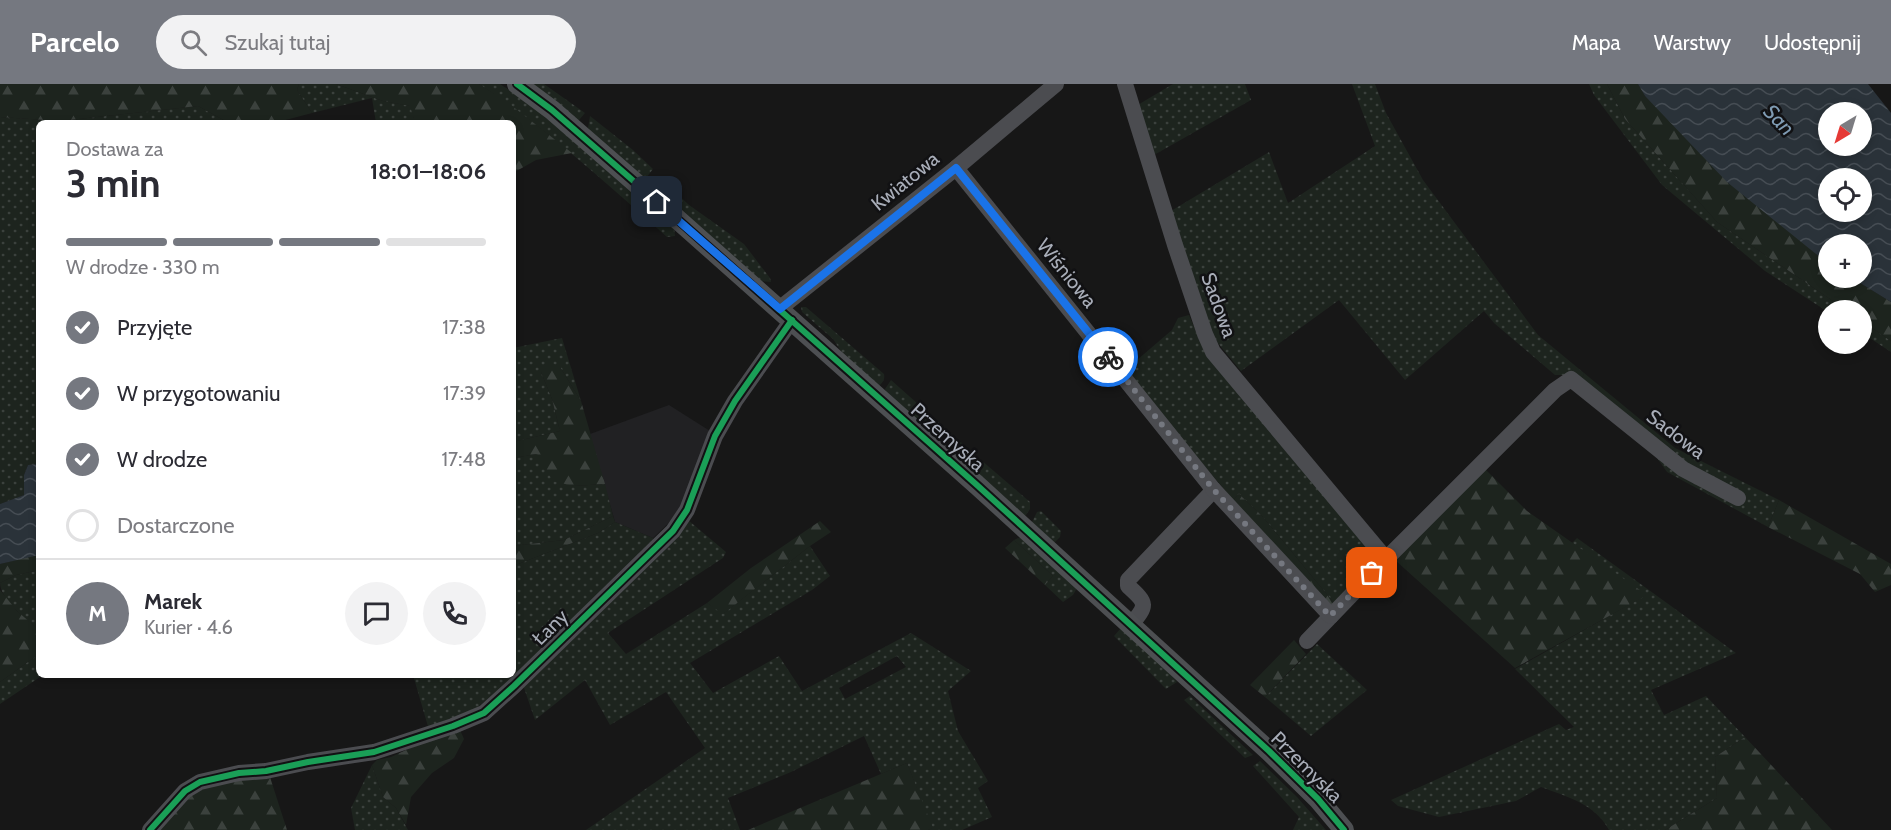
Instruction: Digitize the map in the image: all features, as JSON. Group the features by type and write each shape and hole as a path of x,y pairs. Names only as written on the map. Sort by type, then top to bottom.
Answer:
{"main road":[{"name":"Przemyska","path":"517,84 552,110 786,314 1131,625 1269,751 1318,799 1344,830"}],"street":[{"name":"Kwiatowa","path":"786,314 1056,84"},
{"name":"Sadowa","path":"1125,84 1175,245 1213,352 1386,559"},
{"name":"Wiśniowa","path":"956,168 1213,489 1330,616"},
{"name":"Łany","path":"150,830 185,791 200,783 239,774 374,752 453,726 484,713 673,531 687,510 715,436 786,314"},
{"name":"Sadowa","path":"1307,640 1555,390 1571,379 1683,469 1738,498"},
{"path":"1131,625 1143,610 1144,605 1142,599 1128,586 1128,580 1213,489"}],"shaded area":[{"path":"669,405 710,431 682,510 653,538 615,522 590,434"}],"green space":[{"path":"0,84 299,84 297,90 312,113 285,120 224,120 198,106 69,120 0,117"},
{"path":"299,84 336,84 383,101 411,106 414,120 376,120 372,98 312,113 297,90"},
{"path":"336,84 479,84 507,102 572,153 536,160 516,171 516,120 414,120 410,106 383,101"},
{"path":"479,84 500,84 541,112 674,227 675,236 667,237 553,138"},
{"path":"528,84 544,84 585,113 579,120 576,120"},
{"path":"1173,84 1245,84 1251,100 1154,155 1137,107"},
{"path":"1352,84 1375,84 1386,113 1423,180 1538,335 1584,373 1582,379 1572,375 1555,375 1494,323 1484,311 1405,380 1339,300 1241,371 1207,330 1171,211 1269,152 1288,203 1375,146"},
{"path":"1589,84 1607,84 1625,119 1717,222 1831,300 1818,300 1818,305 1765,271 1662,185 1594,95"},
{"path":"1607,84 1638,84 1645,96 1818,255 1818,288 1868,288 1891,302 1891,341 1872,328 1872,300 1831,300 1717,222 1625,119"},
{"path":"198,106 224,120 69,120"},
{"path":"590,116 653,169 646,178 594,135 588,128"},
{"path":"0,117 45,120 36,120 36,464 28,465 24,475 24,495 0,504"},
{"path":"671,188 689,205 744,244 771,282 759,281 669,202 668,193"},
{"path":"801,307 806,307 884,374 879,386 843,354 833,339 802,312"},
{"path":"1189,315 1203,348 1374,555 1376,563 1334,603 1263,517 1239,494 1233,500 1127,373 1130,366 1172,330 1178,318"},
{"path":"1872,328 1891,341 1891,352 1872,340"},
{"path":"562,338 581,401 560,367 541,372 552,399 560,431 516,441 516,347"},
{"path":"547,361 560,367 581,401 605,484 573,486 553,481 537,454 516,458 516,441 560,431 552,399 541,372"},
{"path":"1584,373 1675,448 1667,452 1582,379"},
{"path":"891,380 972,452 968,463 964,463 886,392 885,389"},
{"path":"1675,448 1779,500 1768,527 1667,472 1657,458"},
{"path":"537,454 573,486 605,484 613,516 564,540 516,546 516,458"},
{"path":"981,460 1030,502 1030,509 1026,515 1022,516 971,468 975,462"},
{"path":"1484,468 1527,511 1647,595 1515,668 1395,560"},
{"path":"1239,494 1263,517 1334,603 1329,609 1233,500"},
{"path":"1779,500 1891,564 1891,585 1875,592 1860,574 1768,527"},
{"path":"1041,511 1061,531 1060,537 1054,543 1031,524 1037,512"},
{"path":"613,516 615,522 598,533 516,565 516,546 564,540"},
{"path":"688,520 726,552 723,558 608,633 626,654 707,603 724,613 810,546 830,576 812,590 690,663 713,693 779,656 802,691 911,633 971,671 948,691 958,731 988,781 978,788 992,817 962,830 928,830 932,828 907,763 881,774 864,736 791,772 728,798 740,830 586,830 705,748 666,692 610,725 585,680 535,720 523,685","holes":["897,656 906,667 845,699 839,688"]},
{"path":"820,521 831,532 723,614 707,603 751,568"},
{"path":"615,522 653,538 653,543 535,660 516,676 516,565 598,533"},
{"path":"1021,537 1077,588 1073,595 1063,602 1045,585 1053,576 1014,540"},
{"path":"1577,538 1736,653 1651,690 1664,715 1706,696 1745,737 1715,757 1717,798 1665,830 1609,830 1596,814 1580,802 1541,787 1516,801 1439,817 1398,806 1391,800 1559,724 1566,730 1574,727 1515,669 1646,595 1572,543"},
{"path":"1014,540 1053,576 1045,585 1005,548"},
{"path":"36,555 36,571 16,575 0,583 0,564"},
{"path":"36,571 36,628 9,602 1,589 0,583 16,575"},
{"path":"0,590 17,611 36,627 36,656 0,682"},
{"path":"1121,628 1177,682 1166,689 1114,636"},
{"path":"1294,640 1306,654 1265,697 1250,685"},
{"path":"1317,644 1367,690 1311,736 1265,697"},
{"path":"36,656 36,678 39,678 0,704 0,682"},
{"path":"414,678 513,678 472,712 429,730"},
{"path":"1190,696 1253,755 1245,758 1184,700"},
{"path":"460,730 464,739 454,758 432,773 411,797 406,825 396,808 383,797 372,765 377,760 391,757 421,743"},
{"path":"1745,737 1832,830 1665,830 1717,798 1715,757"},
{"path":"1260,761 1297,797 1326,830 1293,830 1299,817 1253,766"},
{"path":"907,763 933,828 928,830 748,830"},
{"path":"372,765 383,797 396,808 408,830 355,830 351,808"},
{"path":"269,774 287,830 157,830 196,790"}],"water":[{"name":"San","path":"1638,84 1868,84 1891,113 1891,302 1868,288 1872,288 1872,234 1818,234 1818,255 1727,182 1645,96"},
{"path":"36,464 36,556 0,564 0,504 24,495 24,475 28,465"}],"cycle path":[{"path":"517,84 552,110 676,218 978,486 1269,751 1318,799 1344,830"},
{"path":"150,830 185,791 200,782 239,773 266,771 374,752 453,726 484,713 673,531 687,510 715,436 735,401 792,320"}],"way so far":[{"path":"1108,357 1213,489 1330,616 1372,573"}],"route":[{"path":"657,202 780,309 956,168 1108,357"}]}
